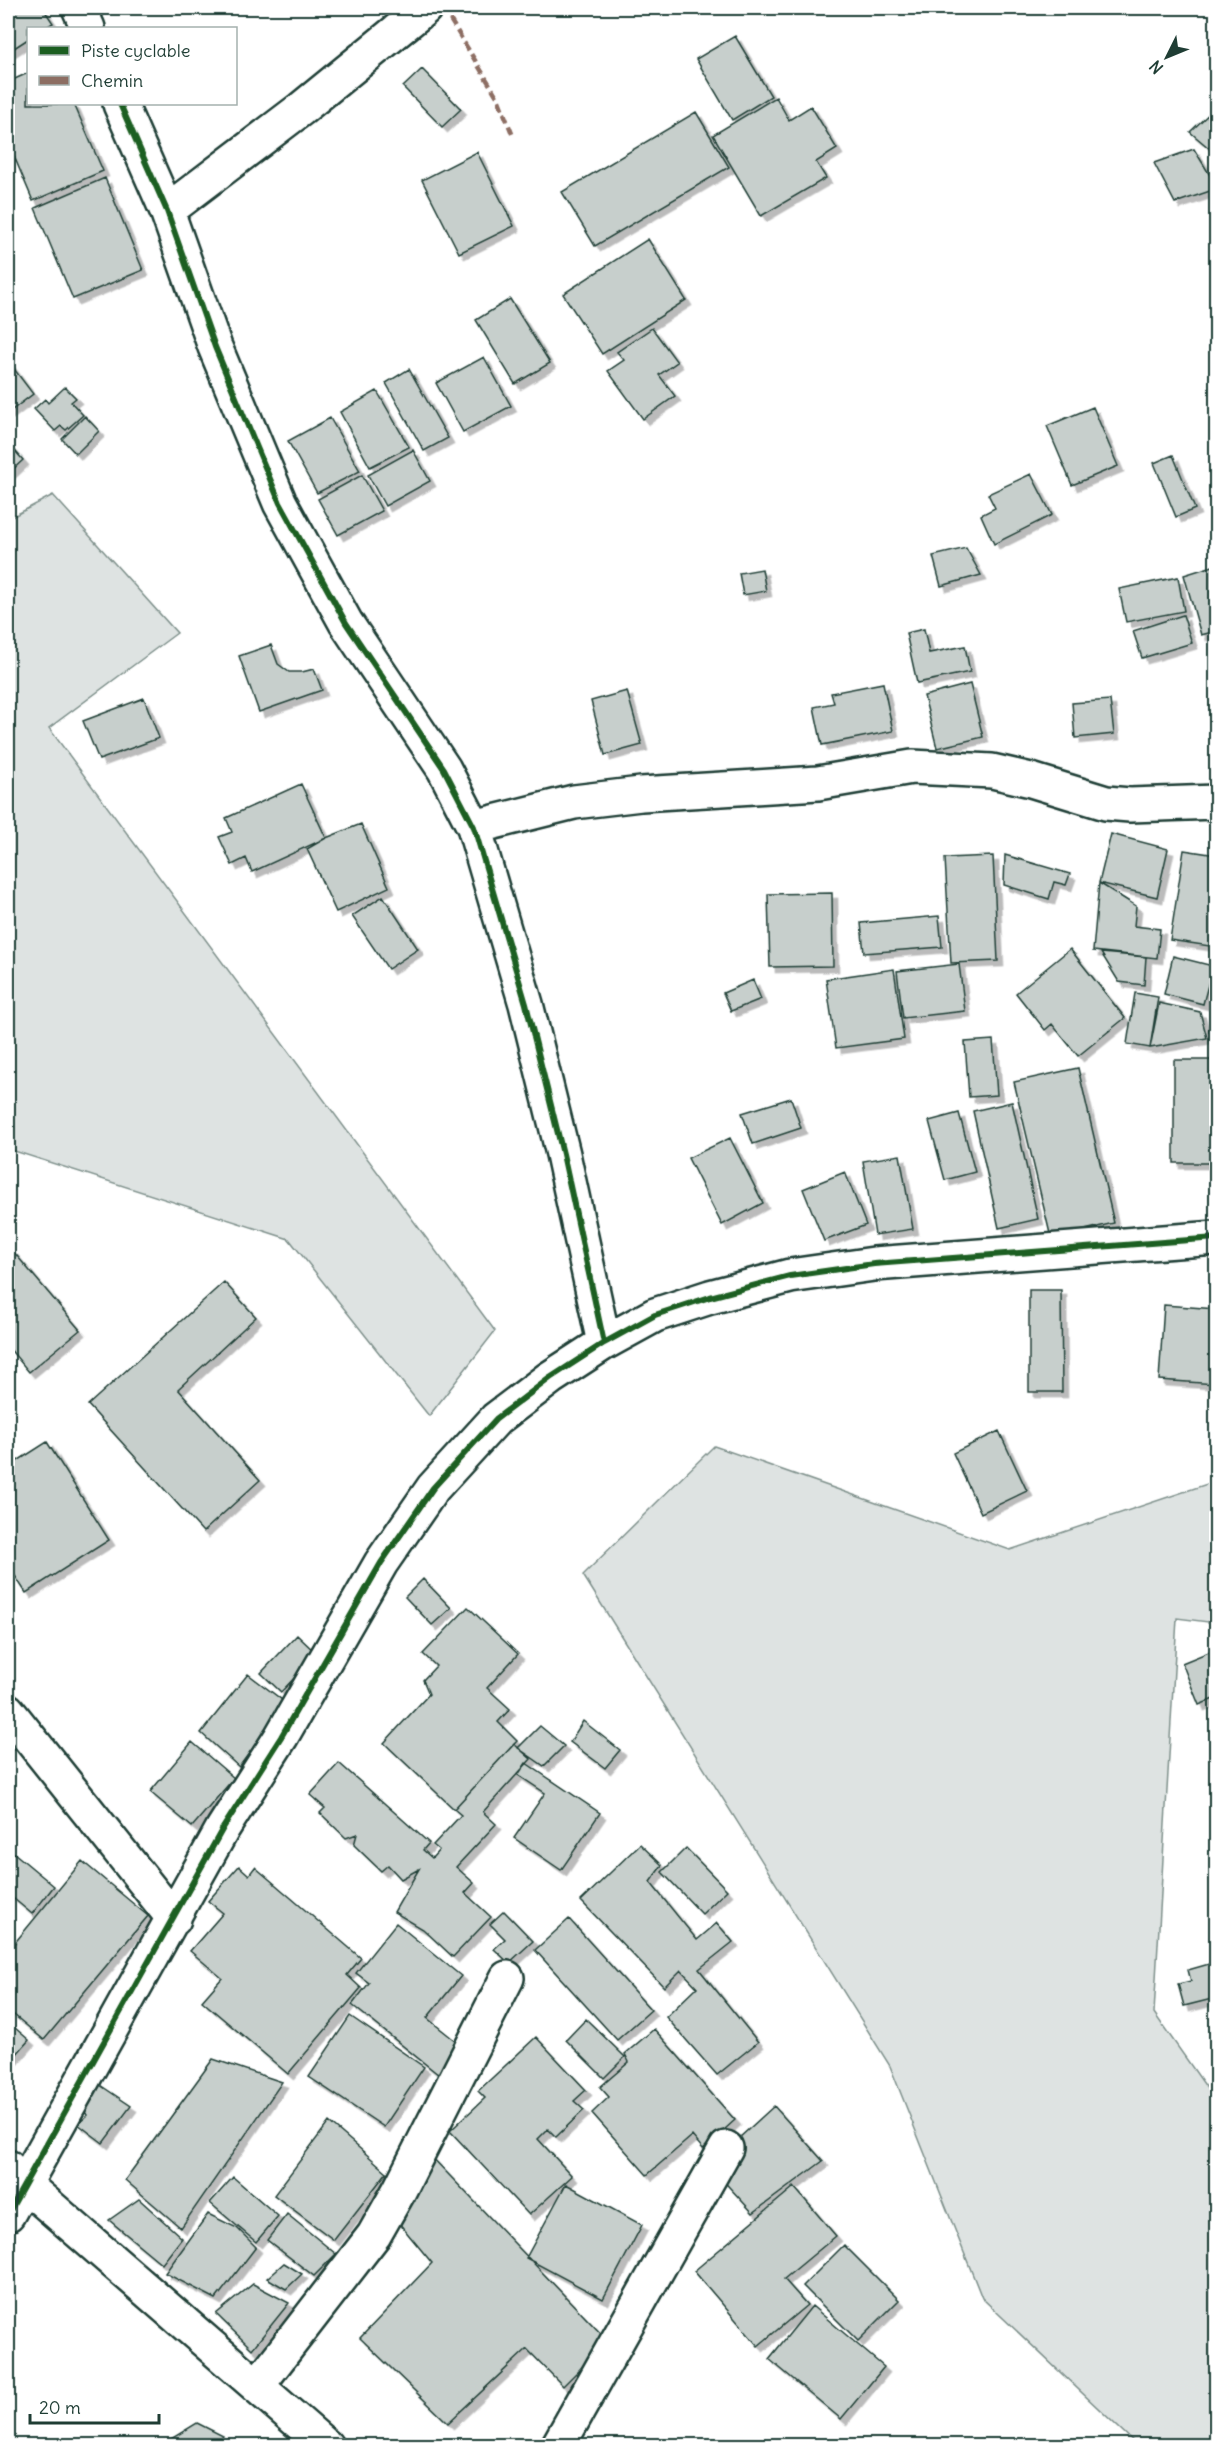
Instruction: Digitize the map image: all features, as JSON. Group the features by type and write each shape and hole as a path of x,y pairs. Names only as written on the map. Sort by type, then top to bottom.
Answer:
{"street":[{"path":"79,8 88,27"},
{"path":"167,211 301,109 425,8"},
{"path":"120,105 167,211 215,347 280,503 346,623 444,769 474,827 526,1004 604,1343"},
{"path":"474,827 574,802 641,794 818,783 912,767 992,771 1031,780 1106,803 1130,805 1216,802"},
{"path":"8,2214 16,2175 174,1919 223,1828 281,1737 381,1563 433,1488 496,1419 550,1378 604,1343 655,1316 710,1297 790,1276 874,1264 1216,1238"},
{"path":"8,1711 174,1919"},
{"path":"258,2386 374,2235 399,2191 507,1978"},
{"path":"558,2445 726,2148"},
{"path":"16,2175 326,2445"}],"shaded area":[{"path":"53,495 177,633 49,728 495,1331 429,1416 289,1239 8,1149 8,519"},
{"path":"714,1446 1010,1550 1216,1481 1216,1623 1177,1618 1154,2013 1216,2101 1216,2445 1137,2445 982,2298 890,2066 583,1575"}],"building":[{"path":"8,8 43,8 53,23 47,27 27,27 27,40 8,52"},
{"path":"735,36 771,96 732,120 696,59"},
{"path":"422,69 461,109 442,127 403,87"},
{"path":"27,73 27,105 74,105 103,171 33,201 8,142 8,82"},
{"path":"776,97 789,120 811,106 837,149 816,162 826,178 761,216 713,135"},
{"path":"1216,107 1216,154 1190,132"},
{"path":"696,112 729,167 595,246 562,192"},
{"path":"1194,149 1216,185 1216,189 1175,203 1154,163"},
{"path":"477,152 514,226 459,253 422,180"},
{"path":"105,178 143,270 73,299 35,208"},
{"path":"648,239 686,300 602,354 563,294"},
{"path":"510,299 550,363 515,384 476,320"},
{"path":"652,328 677,362 659,375 675,396 643,419 608,371 624,360 617,352"},
{"path":"484,357 511,406 463,432 436,383"},
{"path":"8,361 33,394 8,413"},
{"path":"409,369 448,438 424,451 386,383"},
{"path":"65,387 76,398 71,402 83,415 66,430 61,426 55,431 34,409 45,399 48,403"},
{"path":"377,391 409,447 370,467 340,412"},
{"path":"1093,407 1118,466 1072,485 1047,426"},
{"path":"85,416 99,431 76,454 62,439"},
{"path":"330,418 360,471 317,493 288,441"},
{"path":"8,443 23,460 8,474"},
{"path":"413,450 430,481 385,506 368,475"},
{"path":"1173,455 1195,509 1176,517 1154,463"},
{"path":"1031,474 1052,515 994,544 981,515 995,508 988,494"},
{"path":"362,475 382,511 338,535 318,499"},
{"path":"966,548 981,575 941,586 933,556"},
{"path":"1216,565 1216,631 1201,635 1184,575"},
{"path":"762,569 766,591 743,595 739,573"},
{"path":"1178,577 1184,611 1126,622 1119,589"},
{"path":"1183,615 1192,643 1142,658 1133,631"},
{"path":"924,629 929,653 965,646 970,672 917,683 906,633"},
{"path":"271,645 278,664 289,672 314,669 322,690 259,712 239,656"},
{"path":"883,683 893,731 822,745 814,707 834,703 831,693"},
{"path":"970,684 983,737 937,748 924,696"},
{"path":"627,691 642,745 605,755 591,701"},
{"path":"144,698 159,738 99,760 83,721"},
{"path":"1110,700 1114,734 1075,738 1072,703"},
{"path":"301,784 326,838 252,872 246,858 232,865 219,837 232,832 226,818"},
{"path":"361,824 389,887 336,912 307,849 326,838"},
{"path":"1111,834 1168,849 1157,897 1099,883"},
{"path":"1184,850 1216,855 1216,947 1170,940"},
{"path":"1005,855 1070,874 1066,885 1054,882 1049,899 1004,885"},
{"path":"993,856 998,961 951,963 945,858"},
{"path":"1099,883 1136,906 1134,926 1160,929 1157,958 1093,951"},
{"path":"832,893 833,966 770,967 768,894"},
{"path":"383,896 418,949 388,969 352,916"},
{"path":"939,916 942,947 864,953 861,923"},
{"path":"1070,949 1125,1018 1078,1056 1052,1024 1045,1030 1016,993"},
{"path":"1101,953 1146,957 1144,985 1119,982"},
{"path":"1173,956 1213,966 1203,1004 1164,994"},
{"path":"959,964 965,1011 903,1018 897,971"},
{"path":"894,969 904,1039 836,1048 826,979"},
{"path":"753,980 761,999 731,1011 723,993"},
{"path":"1212,992 1216,993 1216,1033 1209,1032"},
{"path":"1135,993 1158,997 1150,1048 1127,1044"},
{"path":"1159,1003 1200,1012 1207,1038 1150,1048"},
{"path":"993,1040 997,1095 969,1097 965,1042"},
{"path":"1174,1060 1216,1060 1216,1163 1174,1163"},
{"path":"1078,1068 1114,1223 1051,1238 1014,1082"},
{"path":"791,1098 801,1128 753,1144 742,1113"},
{"path":"1012,1102 1038,1219 999,1228 973,1111"},
{"path":"959,1113 975,1172 945,1180 929,1121"},
{"path":"730,1138 763,1203 722,1225 688,1158"},
{"path":"900,1155 913,1229 875,1235 863,1161"},
{"path":"845,1172 866,1225 824,1241 803,1189"},
{"path":"12,1250 80,1330 29,1372 8,1347 8,1254"},
{"path":"224,1282 256,1317 178,1389 260,1480 203,1532 88,1405"},
{"path":"1029,1290 1061,1290 1062,1392 1029,1392"},
{"path":"1164,1305 1216,1309 1216,1384 1159,1380"},
{"path":"999,1431 1027,1491 981,1513 953,1453"},
{"path":"47,1442 109,1540 26,1593 8,1565 8,1467"},
{"path":"423,1579 451,1608 432,1625 405,1597"},
{"path":"468,1607 518,1654 487,1688 510,1709 498,1722 517,1741 454,1809 384,1743 429,1694 423,1680 436,1666 423,1654"},
{"path":"297,1635 317,1654 281,1692 261,1673"},
{"path":"1216,1649 1216,1698 1199,1705 1182,1663"},
{"path":"248,1674 286,1703 239,1767 201,1733"},
{"path":"583,1721 620,1750 605,1768 570,1742"},
{"path":"540,1726 564,1746 544,1766 518,1748"},
{"path":"192,1742 234,1778 192,1827 150,1792"},
{"path":"514,1744 531,1759 483,1812 496,1824 456,1867 474,1883 465,1893 491,1917 453,1957 423,1929 394,1912 419,1869 401,1879 388,1865 381,1871 354,1845 357,1834 346,1838 320,1813 325,1808 310,1795 339,1763 429,1843 423,1850 432,1858 439,1850 433,1845 461,1815 454,1809"},
{"path":"526,1763 600,1813 561,1870 514,1838 545,1793 518,1775"},
{"path":"640,1844 662,1865 650,1882 697,1940 717,1923 733,1942 699,1969 758,2042 717,2075 666,2017 697,1987 681,1970 664,1987 581,1901"},
{"path":"8,1848 54,1886 32,1914 8,1894"},
{"path":"686,1848 727,1890 702,1914 662,1872"},
{"path":"82,1861 148,1916 44,2040 8,2010 8,1951"},
{"path":"239,1866 249,1875 255,1867 361,1958 347,1975 361,1988 288,2074 202,2001 222,1978 190,1951 223,1913 208,1901"},
{"path":"504,1911 533,1941 509,1963 494,1949 505,1939 490,1924"},
{"path":"569,1919 651,2010 617,2040 535,1950"},
{"path":"396,1923 461,1976 427,2018 462,2046 439,2075 352,2005 369,1983 356,1973"},
{"path":"1216,1962 1216,1998 1184,2006 1178,1984 1191,1981 1188,1970"},
{"path":"350,2016 424,2067 384,2127 309,2077"},
{"path":"586,2019 625,2057 604,2078 566,2040"},
{"path":"8,2022 29,2040 8,2064"},
{"path":"654,2029 735,2120 703,2149 692,2136 647,2175 592,2113 609,2097 600,2087 629,2062 625,2054"},
{"path":"536,2037 586,2090 574,2101 584,2110 556,2137 548,2129 538,2139 572,2176 529,2215 450,2131 485,2098 478,2091"},
{"path":"213,2059 282,2082 181,2228 125,2180"},
{"path":"94,2081 131,2106 103,2143 78,2124 88,2115 77,2106"},
{"path":"774,2106 823,2161 753,2213 717,2174 738,2139"},
{"path":"329,2122 387,2172 334,2240 274,2195"},
{"path":"427,2152 608,2341 563,2386 527,2349 448,2423 360,2338 432,2263 384,2205"},
{"path":"233,2177 278,2216 256,2242 210,2203"},
{"path":"566,2184 642,2225 603,2299 526,2258"},
{"path":"794,2187 836,2236 784,2279 807,2305 758,2346 694,2271"},
{"path":"139,2199 182,2238 162,2264 109,2220"},
{"path":"208,2214 237,2228 256,2247 216,2299 165,2273"},
{"path":"287,2214 336,2254 314,2276 267,2240"},
{"path":"844,2245 899,2300 858,2341 803,2286"},
{"path":"284,2263 302,2274 286,2289 267,2278"},
{"path":"253,2284 289,2303 252,2349 216,2314"},
{"path":"812,2306 884,2367 841,2419 769,2359"},
{"path":"197,2423 223,2436 216,2446 161,2445"}],"marked path":[{"path":"443,8 498,98 513,136"}],"cycle path":[{"path":"120,105 167,211 215,347 280,503 346,623 444,769 474,827 526,1004 563,1154 604,1343"},
{"path":"8,2214 223,1828 281,1737 381,1563 433,1488 496,1419 550,1378 604,1343 655,1315 710,1297 790,1276 874,1264 1216,1238"}]}
